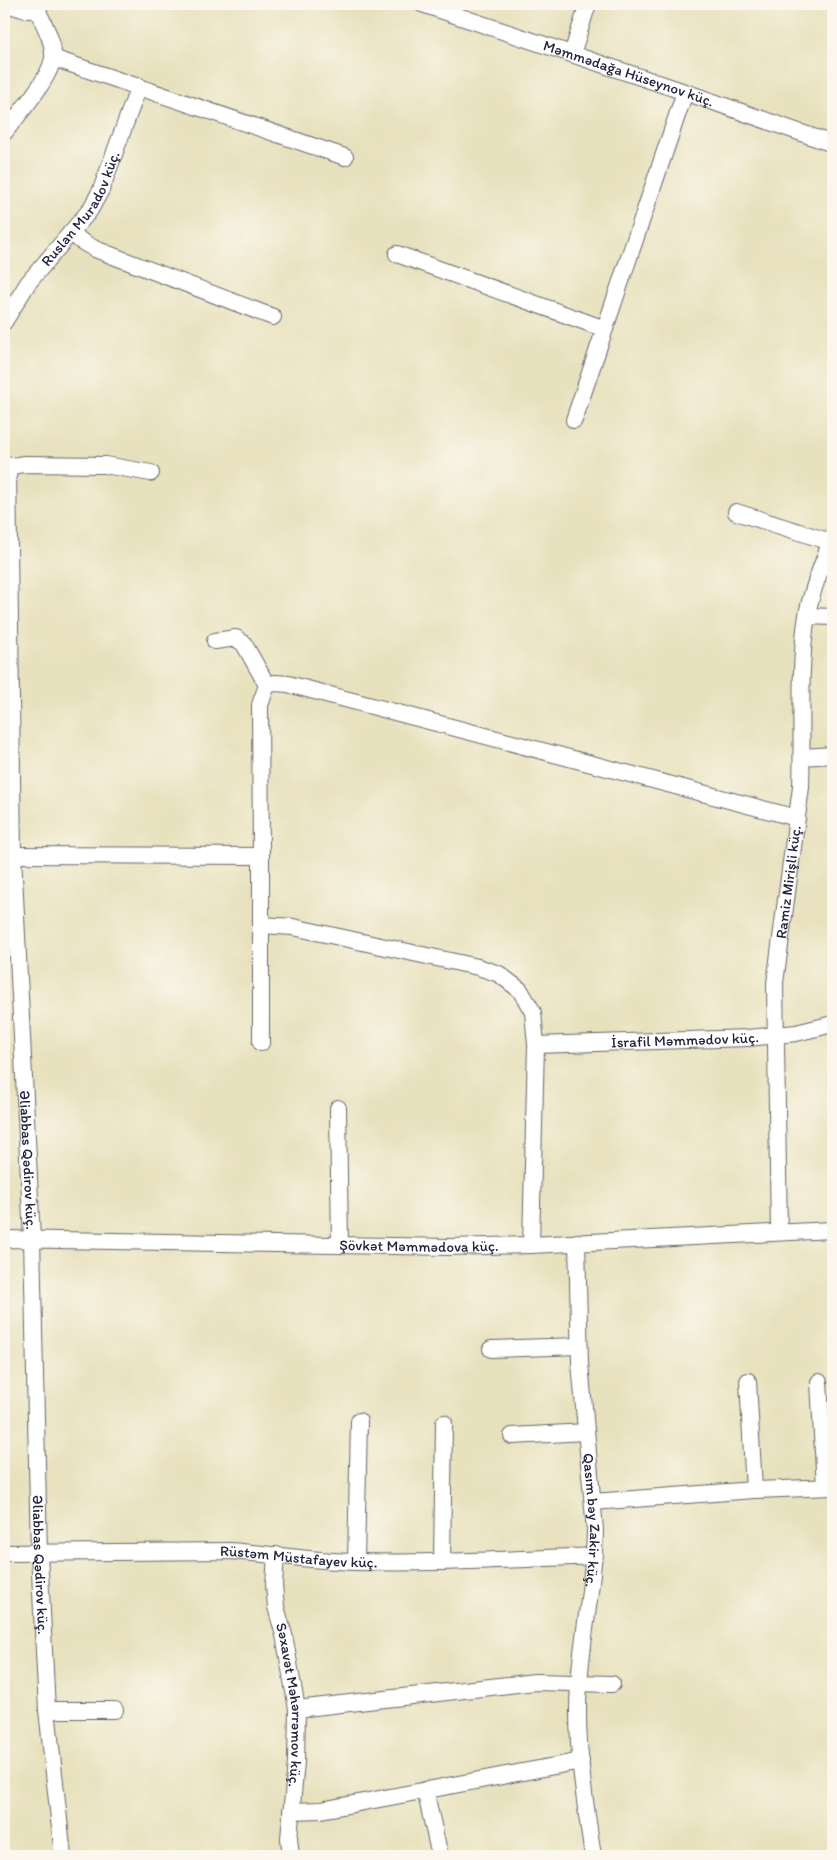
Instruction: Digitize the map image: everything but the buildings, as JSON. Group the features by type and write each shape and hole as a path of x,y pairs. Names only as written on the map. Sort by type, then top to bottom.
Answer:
{"street":[{"path":"4,133 42,82 53,58 49,36 39,6 27,10 6,4"},
{"name":"Məmmədağa Hüseynov küç.","path":"422,4 685,92 833,144"},
{"path":"572,54 588,4"},
{"path":"53,58 345,157"},
{"name":"Ruslan Muradov küç.","path":"4,322 28,283 90,210 101,190 139,86"},
{"path":"574,420 685,92"},
{"path":"71,232 81,241 95,249 273,317"},
{"path":"397,254 605,329"},
{"path":"6,465 105,466 151,473"},
{"name":"Əliabbas Qədirov küç.","path":"6,465 8,855 32,1239 40,1553 47,1710 63,1856"},
{"path":"736,512 832,538"},
{"name":"Ramiz Mirişli küç.","path":"779,1232 774,1035 775,983 797,818 802,757 801,712 807,616 816,579 832,538"},
{"path":"807,616 833,617"},
{"path":"215,641 236,638 244,644 268,685"},
{"path":"268,685 275,683 288,684 797,818"},
{"path":"261,1043 260,705 268,685"},
{"path":"802,757 833,755"},
{"path":"8,855 261,856"},
{"path":"262,925 293,926 478,968 499,974 520,990 533,1012 536,1045 531,1245"},
{"name":"İsrafil Məmmədov küç.","path":"536,1045 774,1035 796,1033 833,1024"},
{"path":"338,1108 340,1245"},
{"name":"Şövkət Məmmədova küç.","path":"4,1239 449,1247 531,1245 833,1230"},
{"name":"Qasım bəy Zakir küç.","path":"577,1242 580,1346 593,1502 595,1556 578,1712 581,1761 594,1856"},
{"path":"491,1349 580,1346"},
{"path":"748,1380 754,1490"},
{"path":"593,1502 754,1490 829,1487 819,1382"},
{"path":"356,1562 359,1421"},
{"path":"442,1562 444,1423"},
{"path":"512,1436 586,1432"},
{"name":"Rüstəm Müstafayev küç.","path":"4,1553 230,1552 299,1559 356,1562 442,1562 595,1556"},
{"name":"Səxavət Məhərrəmov küç.","path":"276,1556 274,1585 276,1607 284,1635 297,1709 296,1762 289,1838 292,1856"},
{"path":"297,1709 535,1682 612,1684"},
{"path":"47,1710 115,1710"},
{"path":"291,1811 321,1810 581,1761"},
{"path":"425,1790 440,1856"}]}
